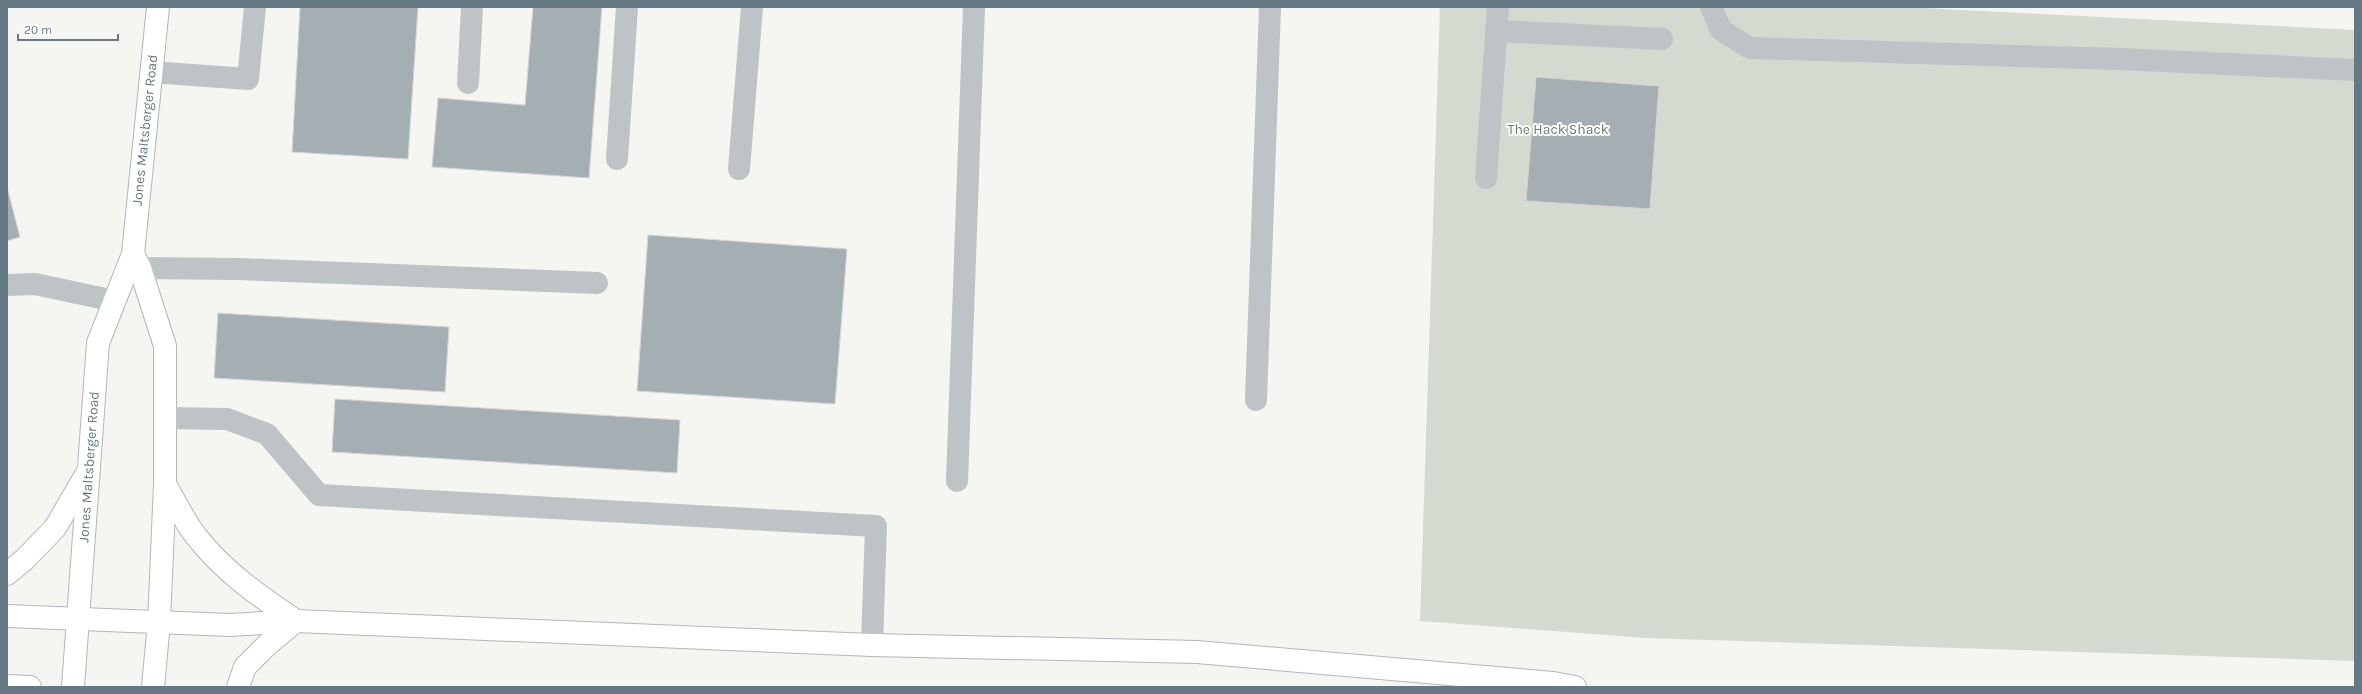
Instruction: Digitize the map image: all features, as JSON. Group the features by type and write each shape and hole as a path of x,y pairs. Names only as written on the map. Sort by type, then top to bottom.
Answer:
{"main road":[{"name":"Jones Maltsberger Road","path":"73,687 76,619 90,466 98,342 115,301 136,261 151,72 158,7"},
{"name":"Jones Maltsberger Road","path":"136,261 165,346 165,484 159,622 153,687"},
{"path":"7,574 25,559 55,528 90,466"},
{"path":"165,484 195,536 227,571 258,595 296,621"},
{"path":"7,616 230,625 296,621 872,645 1196,652 1553,683 1575,687"},
{"path":"238,687 245,667 268,644 296,621"},
{"path":"7,686 30,687"}],"lane":[{"path":"151,72 248,79 255,7"},
{"path":"468,83 472,7"},
{"path":"617,160 626,7"},
{"path":"739,169 752,7"},
{"path":"957,480 974,7"},
{"path":"1256,400 1270,7"},
{"path":"1486,178 1498,7"},
{"path":"1710,7 1722,30 1750,48 2112,59 2355,70"},
{"path":"1496,31 1662,39"},
{"path":"136,261 238,269 597,283"},
{"path":"7,285 35,284 115,301"},
{"path":"165,418 227,419 267,434 319,495 876,526 872,645"}],"green space":[{"name":"The Hack Shack","path":"1440,7 1904,7 2355,30 2355,661 1645,638 1420,621"}],"building":[{"path":"300,7 418,7 408,159 292,152"},
{"path":"533,7 602,7 589,178 432,167 438,98 525,105"},
{"path":"1536,77 1659,86 1650,209 1526,201"},
{"path":"7,187 20,237 7,241"},
{"path":"648,235 847,249 835,404 637,391"},
{"path":"218,313 449,327 445,392 214,378"},
{"path":"335,399 680,420 677,473 332,452"}]}
